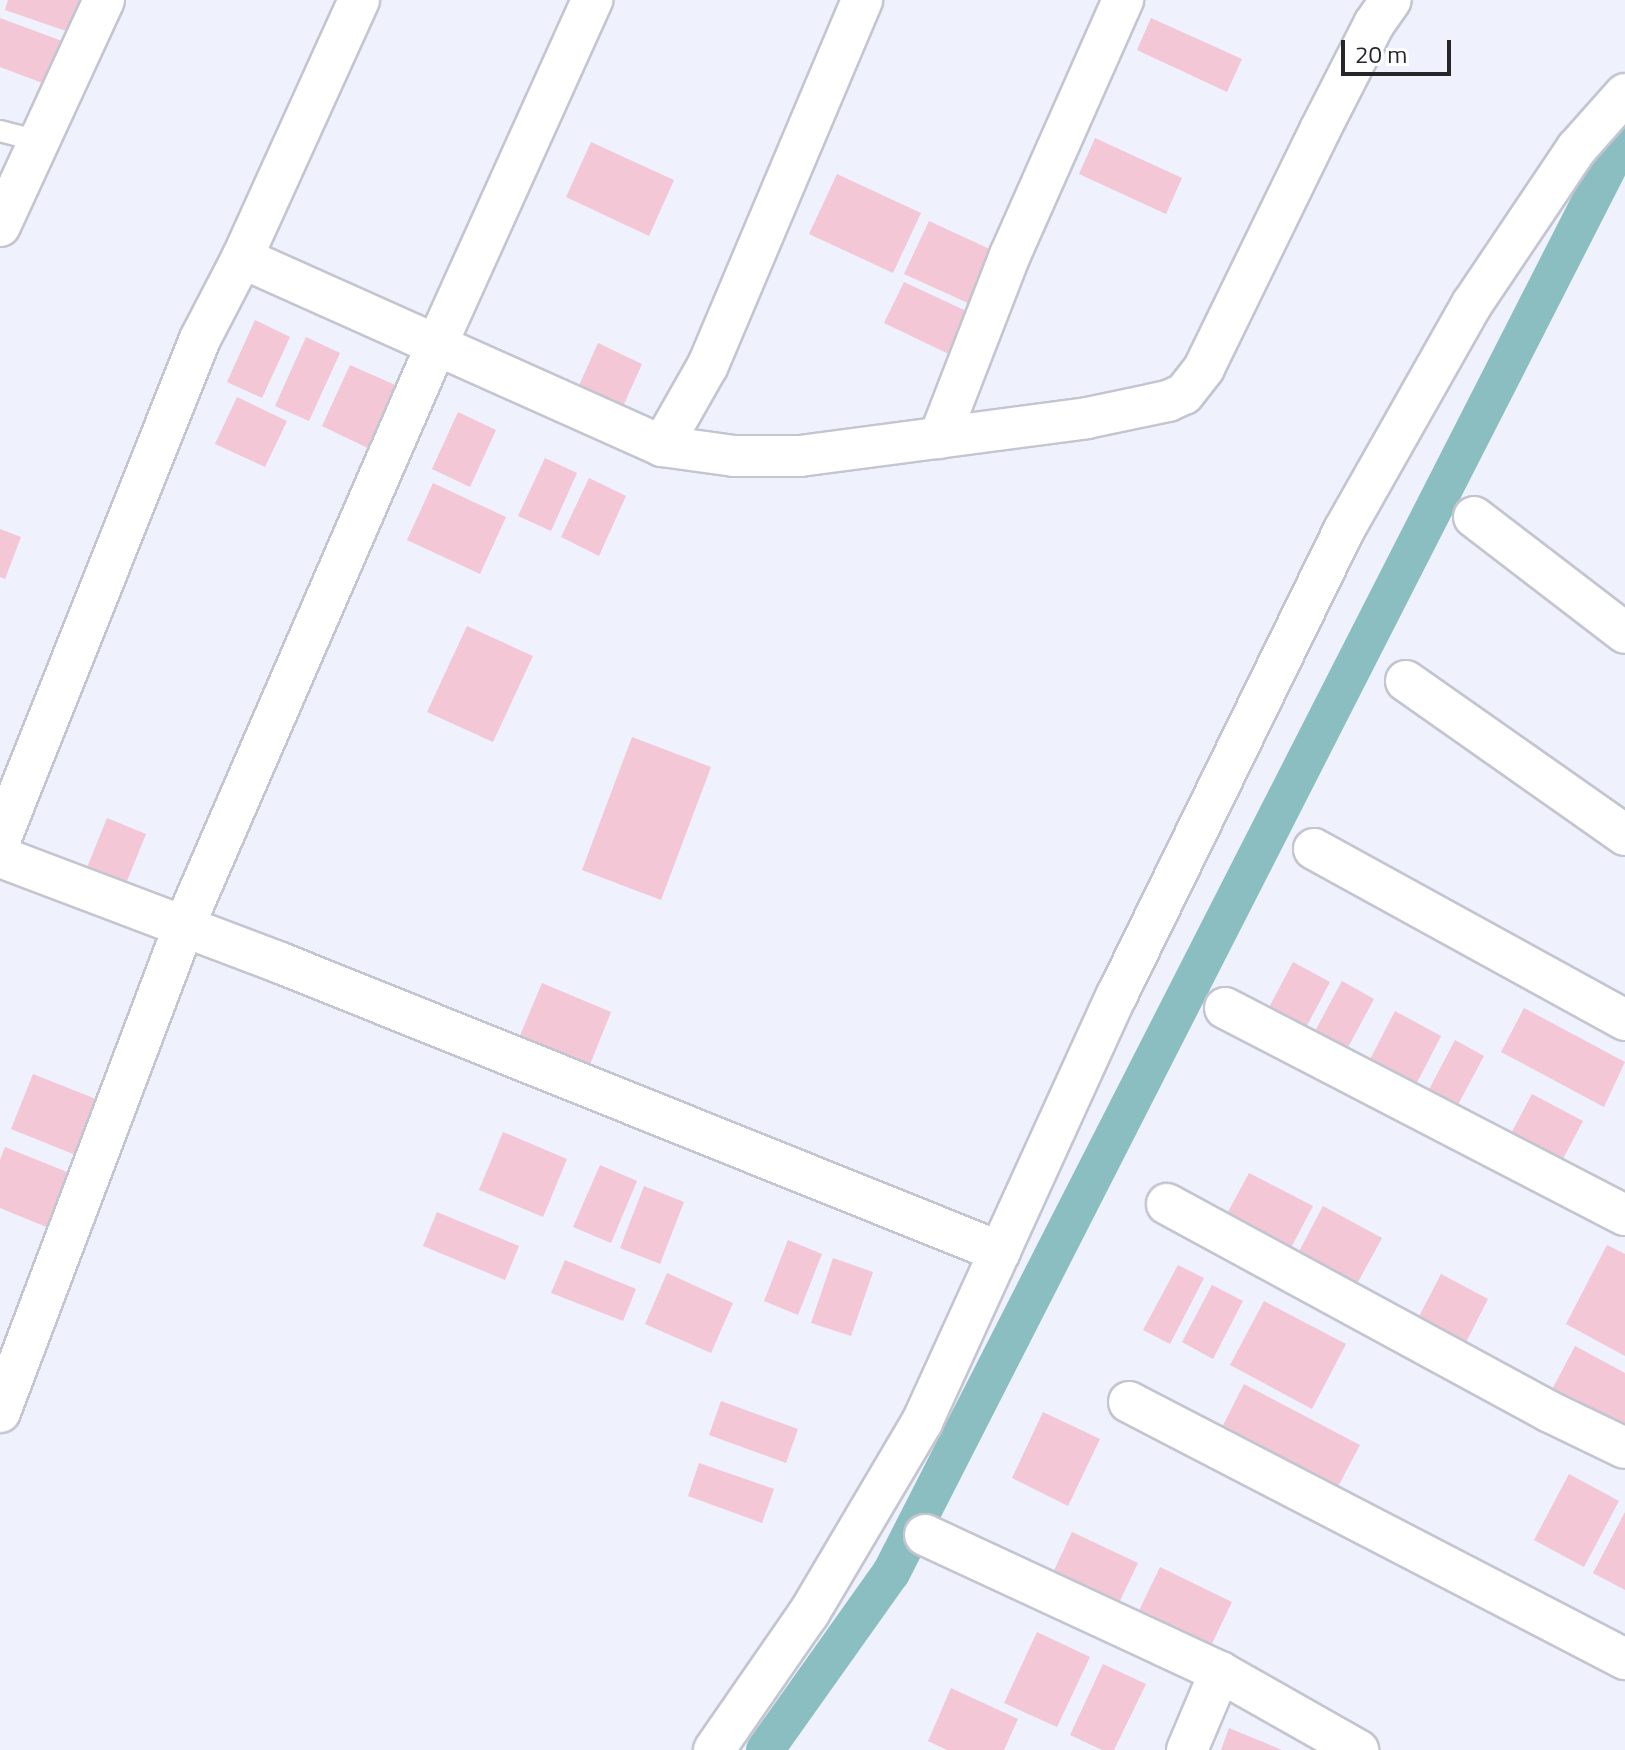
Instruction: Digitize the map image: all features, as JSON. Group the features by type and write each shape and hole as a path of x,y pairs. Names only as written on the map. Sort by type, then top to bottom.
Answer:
{"street":[{"path":"0,226 104,0"},
{"path":"0,840 200,339 242,258 359,0"},
{"path":"0,1412 184,926 436,346 592,0"},
{"path":"662,446 708,365 862,0"},
{"path":"939,438 1010,255 1123,0"},
{"path":"242,258 662,446 734,456 800,456 1087,418 1168,401 1184,394 1204,368 1320,130 1374,24 1391,0"},
{"path":"714,1750 809,1613 922,1422 1117,995 1344,530 1472,304 1577,148 1625,94"},
{"path":"1474,517 1625,633"},
{"path":"1406,681 1625,835"},
{"path":"1314,849 1625,1020"},
{"path":"0,857 184,926 1000,1252"},
{"path":"1225,1008 1625,1215"},
{"path":"1167,1204 1548,1411 1625,1448"},
{"path":"1129,1402 1625,1659"},
{"path":"925,1535 1220,1672 1358,1750"},
{"path":"1187,1750 1220,1672"}],"lane":[{"path":"0,131 39,141"}],"building":[{"path":"8,0 80,0 69,32 5,10"},
{"path":"0,18 62,41 45,84 0,67"},
{"path":"1151,18 1242,59 1227,92 1137,50"},
{"path":"1095,138 1182,178 1166,214 1079,174"},
{"path":"591,142 674,180 649,236 566,197"},
{"path":"837,174 921,213 893,273 809,234"},
{"path":"929,221 994,251 970,304 904,274"},
{"path":"904,282 977,316 957,358 884,323"},
{"path":"255,320 290,337 262,398 227,382"},
{"path":"306,337 340,353 309,421 275,406"},
{"path":"598,343 642,364 616,422 572,401"},
{"path":"350,365 411,392 382,455 322,426"},
{"path":"237,397 287,421 265,467 215,444"},
{"path":"458,412 496,430 470,487 432,469"},
{"path":"545,458 577,473 551,531 518,516"},
{"path":"589,478 626,496 599,556 561,537"},
{"path":"433,483 506,517 480,574 407,540"},
{"path":"0,529 21,537 5,579 0,577"},
{"path":"467,626 533,656 493,742 427,712"},
{"path":"632,737 711,767 661,900 582,870"},
{"path":"107,818 146,834 123,891 84,875"},
{"path":"1293,962 1330,982 1302,1035 1265,1015"},
{"path":"1342,981 1374,999 1346,1051 1314,1033"},
{"path":"542,983 611,1012 589,1067 519,1038"},
{"path":"1524,1008 1625,1062 1604,1107 1501,1052"},
{"path":"1395,1011 1441,1036 1409,1098 1363,1073"},
{"path":"1455,1040 1484,1056 1452,1116 1423,1101"},
{"path":"33,1074 106,1103 83,1158 11,1129"},
{"path":"1532,1094 1583,1121 1556,1172 1505,1145"},
{"path":"503,1132 567,1159 543,1217 479,1190"},
{"path":"5,1147 77,1176 56,1231 0,1208 0,1160"},
{"path":"600,1165 637,1181 611,1243 573,1227"},
{"path":"1249,1173 1313,1206 1285,1259 1221,1225"},
{"path":"644,1186 684,1202 660,1264 620,1248"},
{"path":"1323,1206 1382,1238 1352,1293 1294,1261"},
{"path":"437,1212 519,1246 505,1280 423,1246"},
{"path":"788,1240 822,1254 798,1315 764,1301"},
{"path":"1607,1245 1625,1254 1625,1356 1566,1324"},
{"path":"833,1258 873,1272 851,1336 811,1323"},
{"path":"565,1260 636,1289 623,1321 551,1293"},
{"path":"1178,1265 1204,1278 1170,1344 1143,1330"},
{"path":"667,1273 733,1303 711,1353 645,1324"},
{"path":"1441,1274 1488,1299 1459,1356 1412,1330"},
{"path":"1212,1285 1243,1301 1213,1359 1182,1342"},
{"path":"1264,1301 1346,1344 1312,1409 1230,1365"},
{"path":"1575,1346 1625,1373 1625,1443 1546,1401"},
{"path":"1244,1384 1360,1445 1332,1498 1217,1437"},
{"path":"721,1401 798,1429 786,1463 709,1435"},
{"path":"1043,1412 1100,1439 1068,1506 1012,1478"},
{"path":"699,1463 774,1489 762,1523 688,1496"},
{"path":"1569,1474 1619,1501 1584,1567 1534,1540"},
{"path":"1625,1512 1625,1590 1593,1573"},
{"path":"1072,1532 1138,1563 1114,1613 1049,1581"},
{"path":"1160,1567 1232,1602 1207,1654 1135,1619"},
{"path":"1037,1632 1090,1657 1057,1727 1004,1703"},
{"path":"1103,1664 1146,1684 1114,1750 1102,1750 1070,1735"},
{"path":"951,1688 1018,1719 1004,1750 947,1750 928,1741"},
{"path":"1229,1728 1282,1750 1221,1750"}],"waterway":[{"path":"765,1750 891,1573 1614,155 1625,146"}]}
